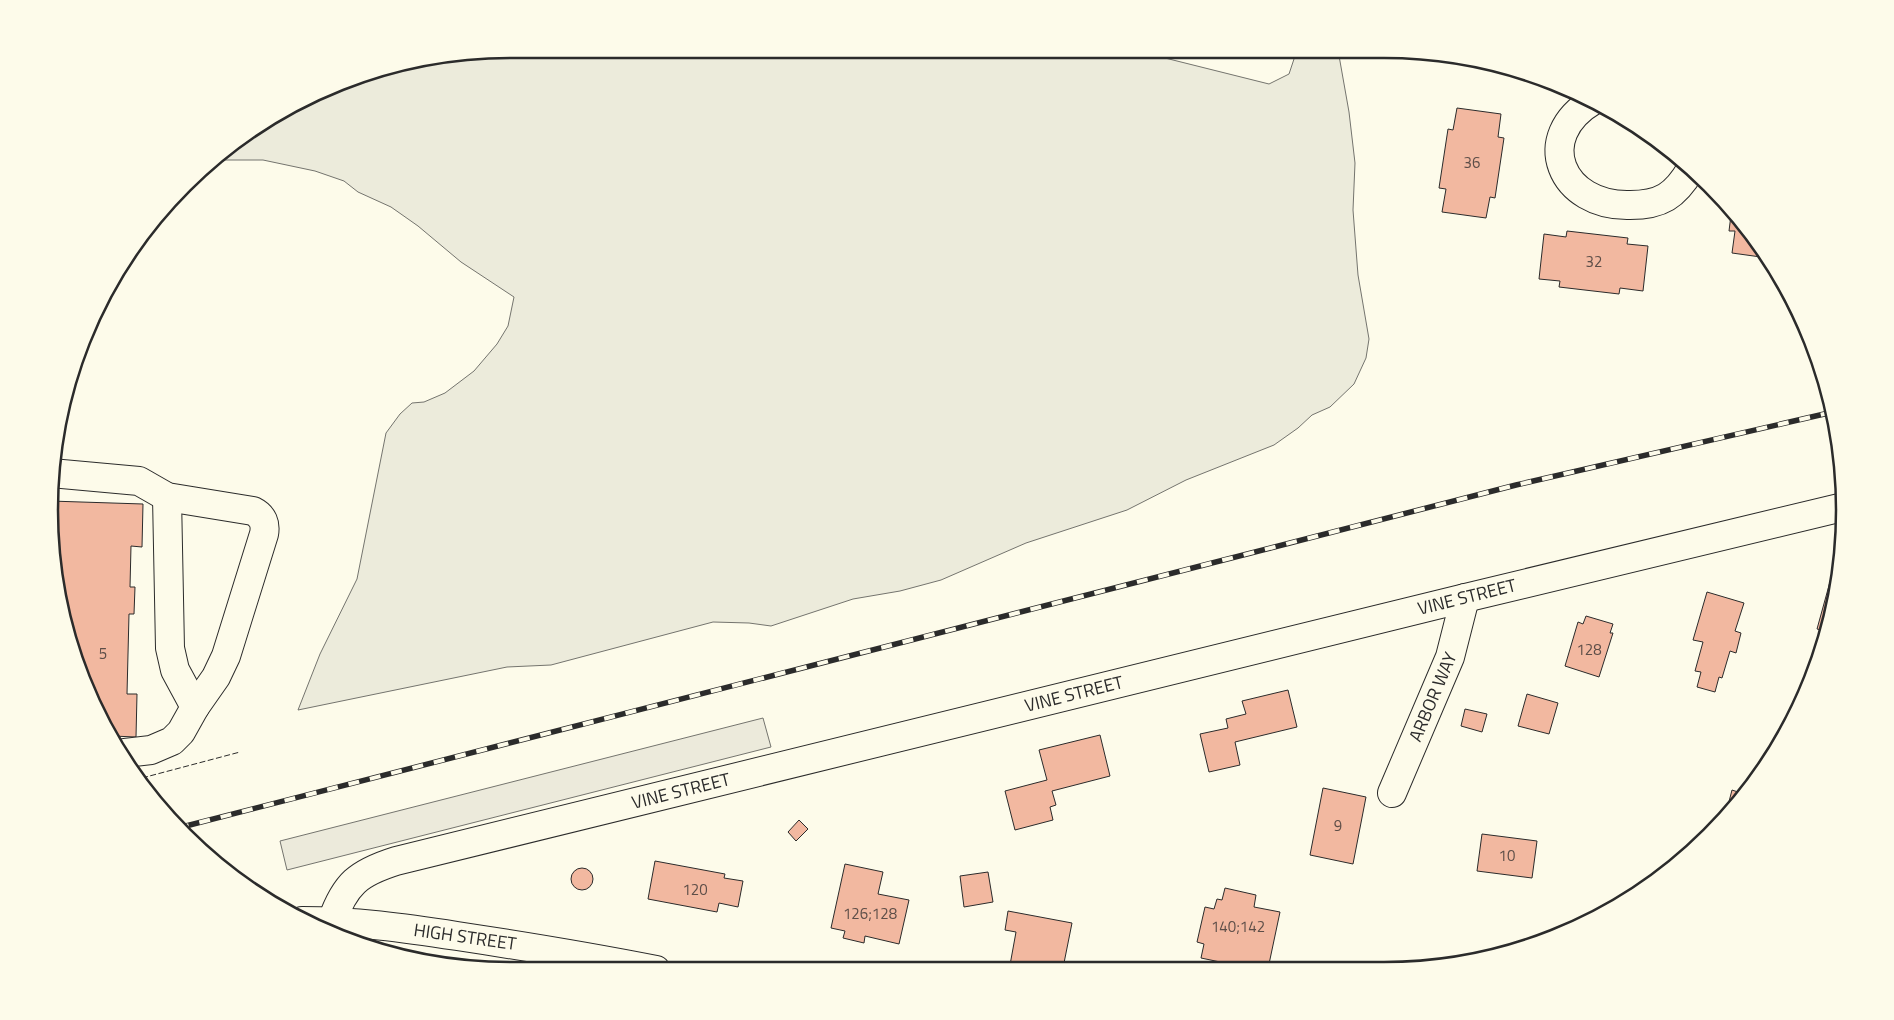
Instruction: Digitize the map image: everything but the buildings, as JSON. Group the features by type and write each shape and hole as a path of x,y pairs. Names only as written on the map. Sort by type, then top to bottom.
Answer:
{"street":[{"path":"1587,106 1574,116 1560,144 1563,170 1577,189 1593,200 1615,206 1657,203 1675,190 1687,174"},
{"path":"59,474 139,481 167,497 253,511 262,518 265,526 220,670 195,707 187,723 172,741 151,750 129,752"},
{"path":"167,497 170,648 175,670 195,707"},
{"name":"VINE STREET","path":"332,921 341,896 352,884 365,874 396,861 1836,509"},
{"name":"ARBOR WAY","path":"1392,793 1450,656 1465,598"},
{"name":"HIGH STREET","path":"321,921 443,934 578,962"}],"shaded area":[{"path":"480,58 1165,58 1269,84 1289,74 1294,58 1339,58 1349,112 1355,163 1353,210 1358,275 1369,339 1366,358 1354,384 1330,407 1312,415 1298,428 1274,445 1186,480 1127,510 1026,543 941,580 900,591 853,599 771,626 713,622 551,665 507,667 298,710 320,654 357,579 386,433 400,414 412,403 424,402 445,393 474,371 497,344 508,326 514,297 461,262 418,226 391,207 358,192 344,181 315,171 263,160 224,160 284,118 337,92 393,73 422,66"},
{"path":"763,718 771,747 287,870 280,841"}],"railway":[{"path":"186,826 1516,485 1826,414"}],"fence":[{"path":"145,777 240,752"}]}
